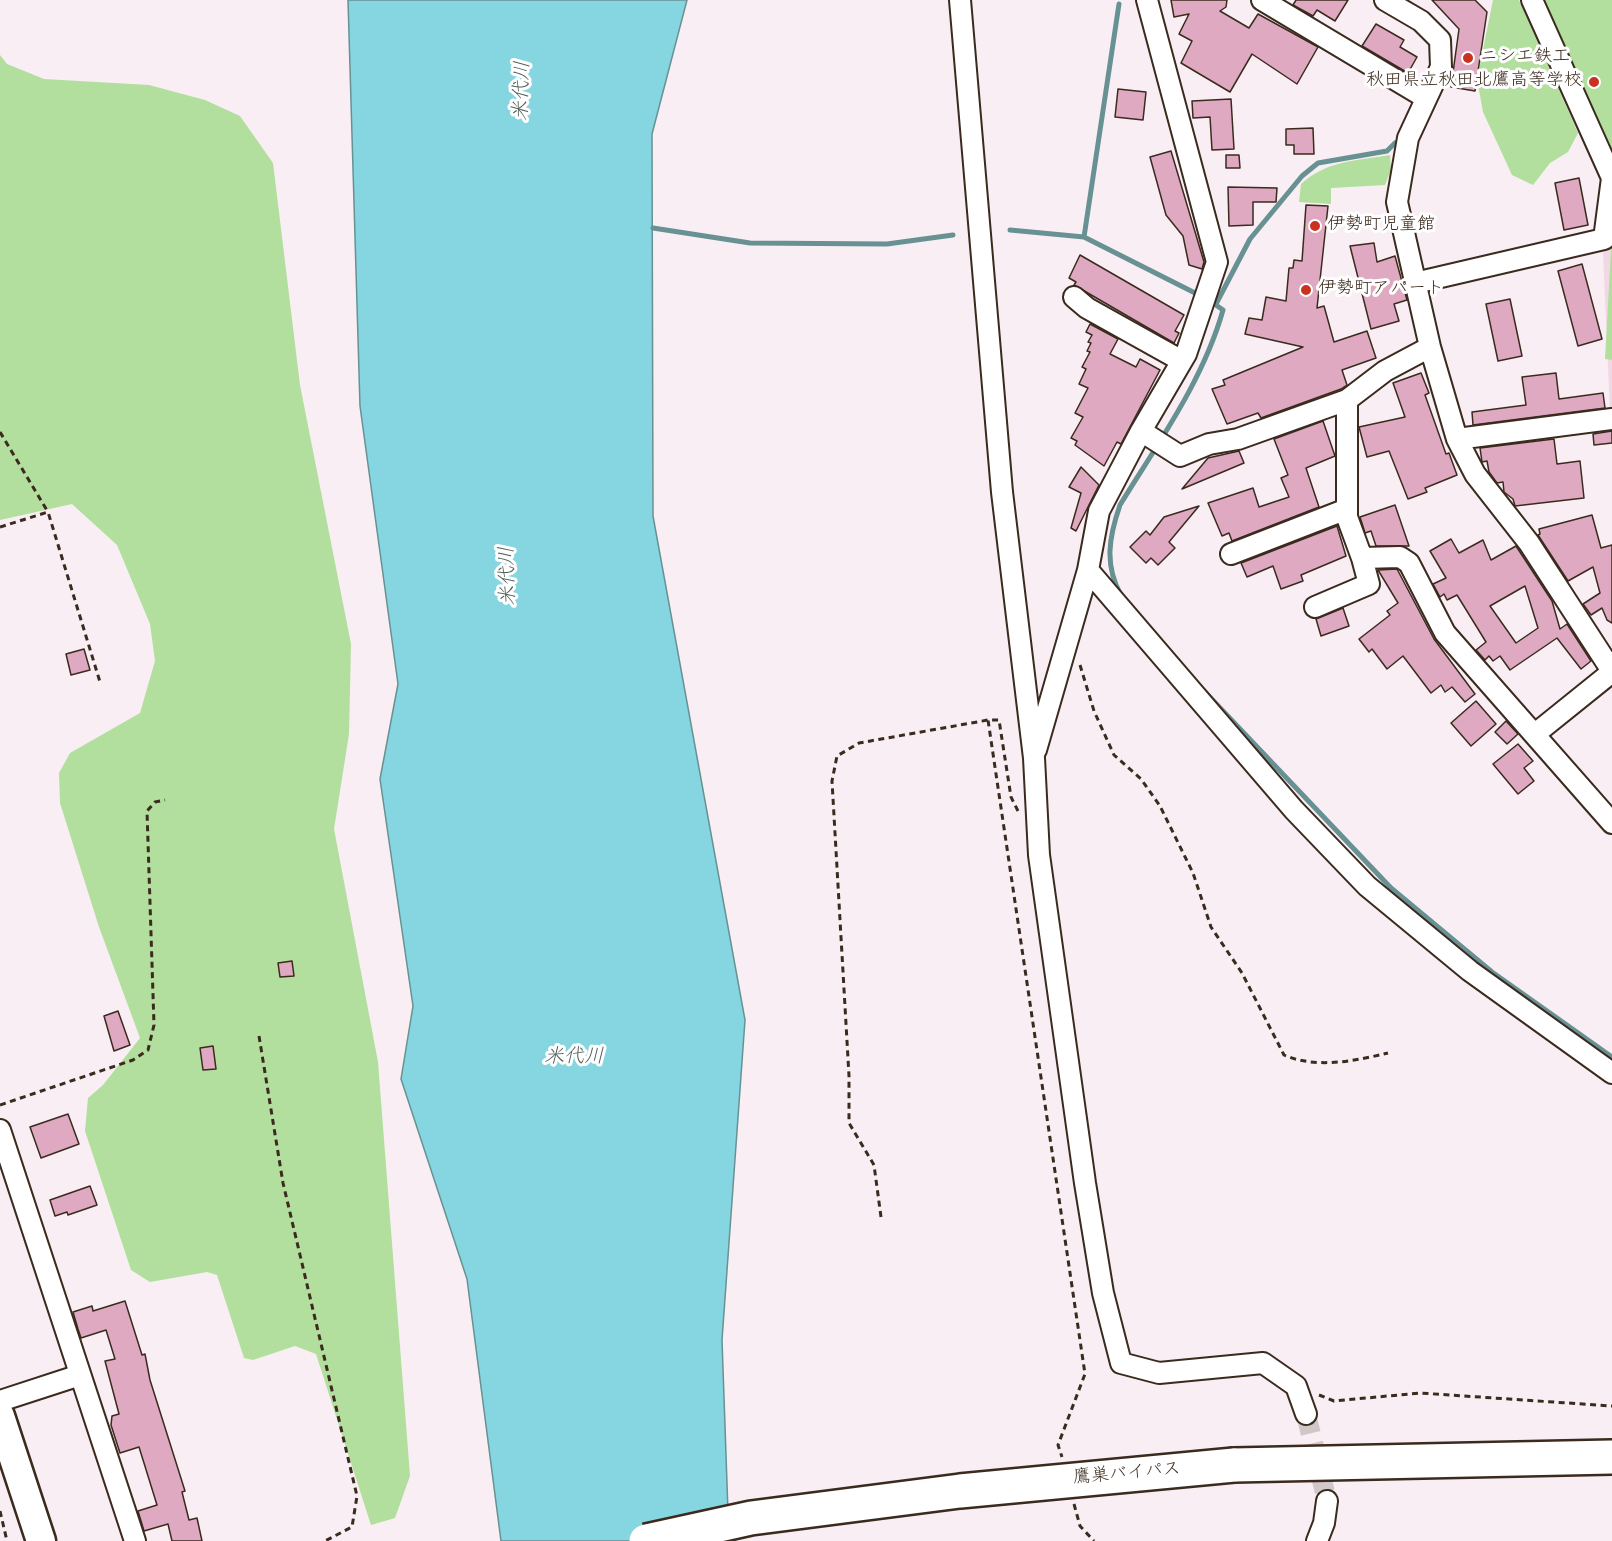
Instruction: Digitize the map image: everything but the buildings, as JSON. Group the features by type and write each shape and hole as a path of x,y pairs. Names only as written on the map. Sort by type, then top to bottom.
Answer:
{"highway":[{"name":"鷹巣バイパス","path":"646,1541 751,1518 797,1512 960,1491 1233,1465 1612,1457"}],"street":[{"path":"960,0 1002,492 1034,758 1039,855 1049,938 1103,1293 1121,1363 1159,1373 1263,1363 1296,1386 1306,1414"},
{"path":"1034,758 1088,570 1099,512 1146,435 1182,361 1206,298 1216,262 1148,0"},
{"path":"1262,0 1426,98"},
{"path":"1385,0 1421,21 1440,40 1441,67 1408,138 1397,202 1430,347 1456,439 1475,474 1529,543 1612,672 1535,734"},
{"path":"1415,283 1604,239 1612,178 1532,0"},
{"path":"1074,297 1087,308 1182,361"},
{"path":"1146,435 1180,456 1209,444 1238,439 1347,400 1385,371 1430,347"},
{"path":"1315,607 1369,584 1347,517 1347,400"},
{"path":"1456,439 1612,419"},
{"path":"1231,554 1347,509"},
{"path":"1362,558 1400,557 1409,563 1445,633 1612,823"},
{"path":"1088,570 1231,739 1367,886 1470,971 1612,1073"},
{"path":"0,1130 135,1541"},
{"path":"0,1401 80,1375"},
{"path":"0,1416 41,1541"},
{"path":"1317,1541 1324,1523 1327,1501"}],"path":[{"path":"0,432 48,512 100,682"},
{"path":"0,527 48,512"},
{"path":"1077,658 1094,711 1114,755 1141,779 1160,806 1193,873 1211,927 1242,973 1284,1055 1298,1061 1348,1062 1388,1053"},
{"path":"988,720 1085,1374 1058,1445 1065,1468"},
{"path":"881,1217 874,1165 849,1123 849,1076 832,781 837,756 859,742 999,720 1011,797 1020,816"},
{"path":"0,1105 133,1060 148,1050 154,1025 147,811 155,802 165,800"},
{"path":"260,1036 283,1183 357,1496 352,1527 337,1537 325,1541"},
{"path":"1296,1386 1334,1401 1420,1393 1612,1406"},
{"path":"1074,1503 1080,1526 1094,1541"},
{"path":"0,1511 7,1541"}],"shaded area":[{"path":"1612,206 1612,412 1610,412 1603,252"}],"green space":[{"path":"1493,0 1519,0 1578,133 1568,152 1550,163 1533,185 1512,175 1483,112 1477,79"},
{"name":"秋田県立秋田北鷹高等学校","path":"1544,0 1612,0 1612,152"},
{"path":"0,55 7,64 44,79 149,85 205,100 240,116 273,163 300,385 351,644 349,734 334,829 378,1062 410,1476 395,1518 371,1525 316,1354 295,1346 253,1360 244,1358 217,1275 207,1272 150,1282 131,1270 85,1131 88,1098 103,1085 140,1038 99,927 60,803 59,773 70,753 140,713 155,661 150,624 117,545 72,504 0,520"},
{"path":"1390,155 1391,170 1385,185 1331,188 1331,204 1299,202 1301,184 1322,170 1343,163"},
{"path":"1612,231 1612,360 1605,359"}],"water":[{"name":"米代川","path":"348,0 687,0 652,134 653,516 745,1020 722,1340 729,1541 501,1541 467,1279 401,1079 413,1006 380,779 398,684 360,406"}],"waterway":[{"path":"1084,237 1119,4"},
{"path":"1216,304 1250,239 1302,176 1318,163 1387,151 1395,143"},
{"path":"653,228 750,243 887,244 953,235"},
{"path":"1010,230 1084,237 1201,296"},
{"path":"1121,595 1110,562 1111,540 1116,517 1120,505 1164,435 1204,362 1223,310 1209,300"},
{"path":"1204,691 1391,888 1492,972 1612,1057"}],"tunnel":[{"path":"1306,1414 1327,1501"}],"place":[{"name":"ニシエ鉄工","path":"1468,58"},
{"name":"秋田県立秋田北鷹高等学校","path":"1594,82"},
{"name":"伊勢町児童館","path":"1315,226"},
{"name":"伊勢町アパート","path":"1306,290"}]}
